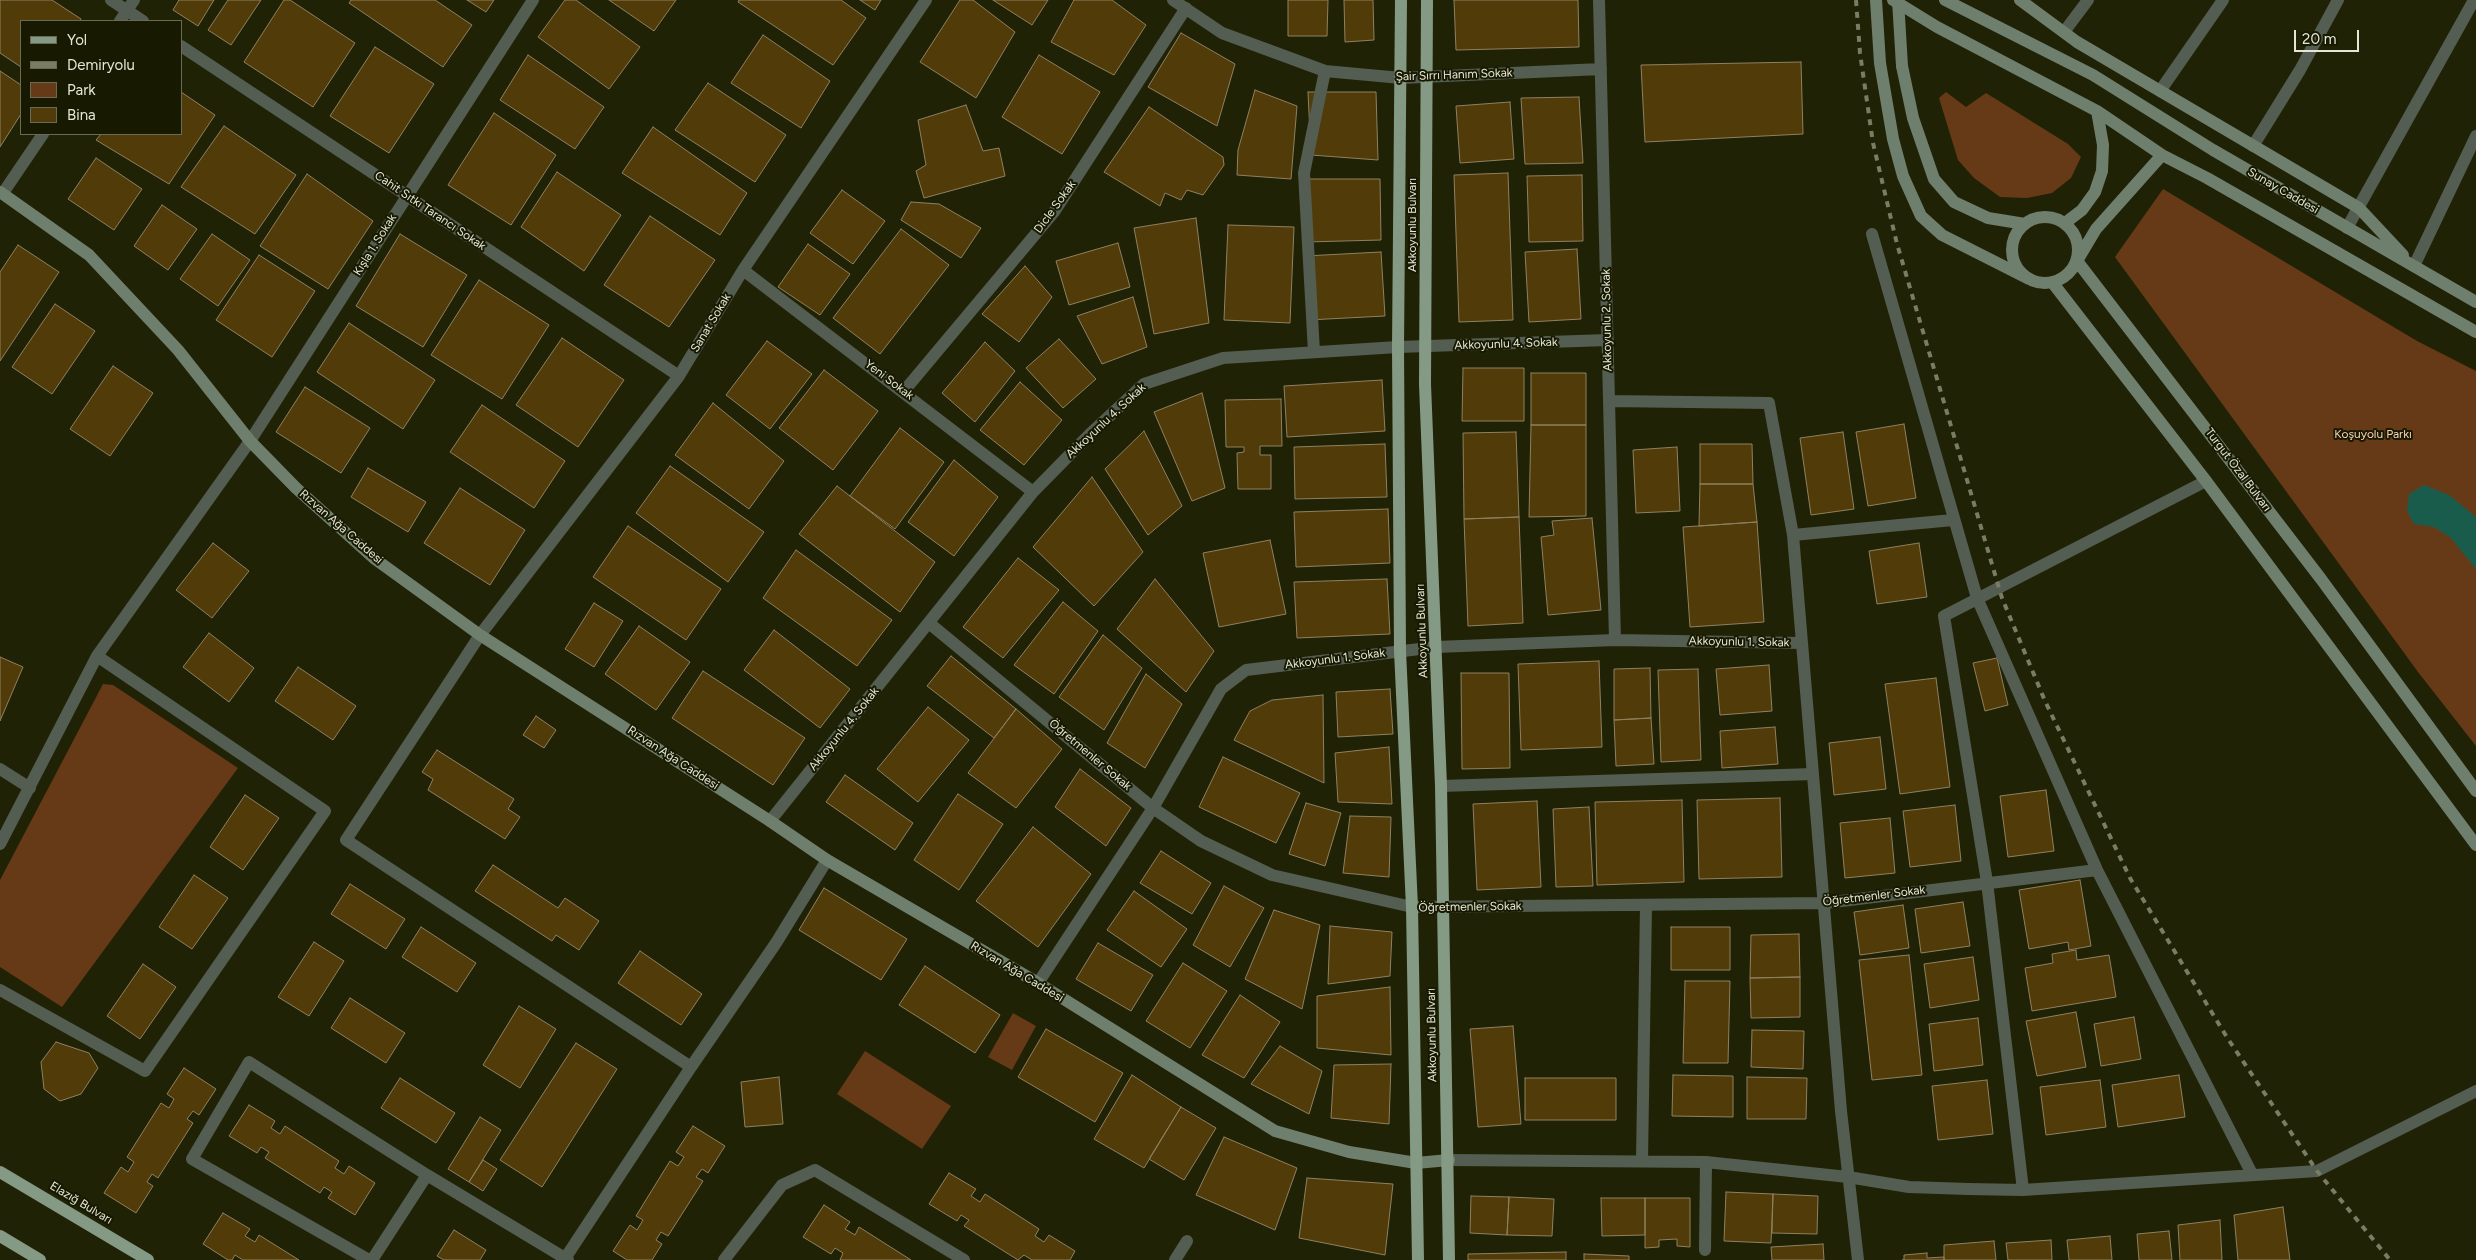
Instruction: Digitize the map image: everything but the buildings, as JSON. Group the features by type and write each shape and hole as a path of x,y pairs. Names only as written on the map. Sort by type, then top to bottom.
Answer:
{"main road":[{"name":"Akkoyunlu Bulvarı","path":"1401,0 1398,347 1400,651 1412,907 1418,1260"},
{"name":"Akkoyunlu Bulvarı","path":"1427,0 1425,384 1441,786 1449,1160 1449,1260"},
{"path":"1876,0 1880,63 1903,176 1921,216 1942,235 2029,279 2040,282 2052,282 2067,275 2096,229 2162,155"},
{"path":"1892,0 2097,111 2162,155 2207,178 2476,332"},
{"path":"1898,0 1902,66 1913,118 1934,179 1954,202 1988,218 2025,224"},
{"name":"Sunay Caddesi","path":"1946,0 2093,75 2213,150 2476,302"},
{"path":"2020,0 2064,32 2160,91 2359,208 2414,266"},
{"path":"2065,223 2082,210 2095,192 2102,172 2103,145 2097,111"},
{"name":"Rızvan Ağa Caddesi","path":"1,193 89,255 178,350 250,441 296,488 375,559 480,634 770,821 827,860 1038,983 1275,1131 1349,1152 1416,1163 1449,1160"},
{"path":"2029,279 2015,263 2012,252 2017,232 2034,218 2045,216 2065,223 2077,240 2079,250 2077,260"},
{"name":"Turgut Özal Bulvarı","path":"2077,260 2315,571 2476,791"},
{"path":"2052,282 2206,481 2476,845"},
{"name":"Elazığ Bulvarı","path":"0,1172 148,1260"},
{"path":"0,1236 40,1260"}],"street":[{"path":"111,0 130,5 142,20"},
{"name":"Kışla 1. Sokak","path":"0,844 97,656 250,441 533,0"},
{"name":"Sanat Sokak","path":"691,1067 346,840 480,634 679,376 743,270 926,0"},
{"name":"Şair Sırrı Hanım Sokak","path":"1173,0 1222,33 1324,71 1401,78 1426,78 1601,69"},
{"name":"Akkoyunlu 2. Sokak","path":"1599,0 1614,640"},
{"path":"2064,32 2088,0"},
{"path":"2160,91 2223,0"},
{"path":"2253,146 2300,70 2338,0"},
{"path":"2347,228 2474,0"},
{"path":"121,20 130,5"},
{"name":"Dicle Sokak","path":"904,391 1054,212 1186,8"},
{"name":"Cahit Sıtkı Tarancı Sokak","path":"182,47 679,376"},
{"path":"1314,352 1304,173 1324,71"},
{"path":"1,193 42,135"},
{"path":"2414,266 2476,136"},
{"path":"1872,234 1977,598 2097,870 2252,1174"},
{"name":"Yeni Sokak","path":"743,270 904,391 1033,492"},
{"name":"Akkoyunlu 4. Sokak","path":"770,821 1033,492 1090,434 1144,384 1223,358 1398,347 1608,340"},
{"path":"1609,401 1769,403 1793,536 1842,1120 1858,1260"},
{"path":"2023,1190 1987,882 1944,616 2206,481"},
{"path":"1793,536 1954,520"},
{"name":"Öğretmenler Sokak","path":"928,623 1153,808 1201,841 1272,875 1412,907 1825,903 2097,870"},
{"name":"Akkoyunlu 1. Sokak","path":"1038,983 1153,808 1221,689 1246,670 1436,647 1614,640 1801,643"},
{"path":"0,990 145,1070 325,811 97,656"},
{"path":"0,769 30,788"},
{"path":"1441,786 1813,774"},
{"path":"426,1175 371,1260 192,1159 249,1062 426,1175 566,1260 691,1067 776,943 827,860"},
{"path":"1642,1161 1646,905"},
{"path":"1449,1160 1706,1162 1848,1177 1908,1187 2023,1190 2317,1171 2476,1090"},
{"path":"1705,1250 1706,1162"},
{"path":"724,1260 782,1185 815,1170 964,1260"},
{"path":"1175,1260 1187,1242"}],"green space":[{"path":"1946,92 1966,107 1986,93 2068,144 2081,157 2071,178 2052,193 2027,198 2000,197 1974,178 1958,160 1939,98"},
{"name":"Koşuyolu Parkı","path":"2163,189 2417,341 2476,371 2476,746 2418,672 2115,257"},
{"path":"103,684 113,685 238,768 62,1007 0,967 0,880"},
{"path":"1013,1013 1036,1026 1012,1070 988,1057"},
{"path":"865,1051 951,1106 922,1149 837,1094"}],"water":[{"path":"2424,485 2449,495 2476,517 2476,569 2451,538 2434,527 2414,524 2407,511 2409,494"}],"railway":[{"path":"1856,0 1860,53 1873,143 1897,244 2002,598 2045,701 2130,878 2228,1039 2317,1171 2390,1260"}]}
